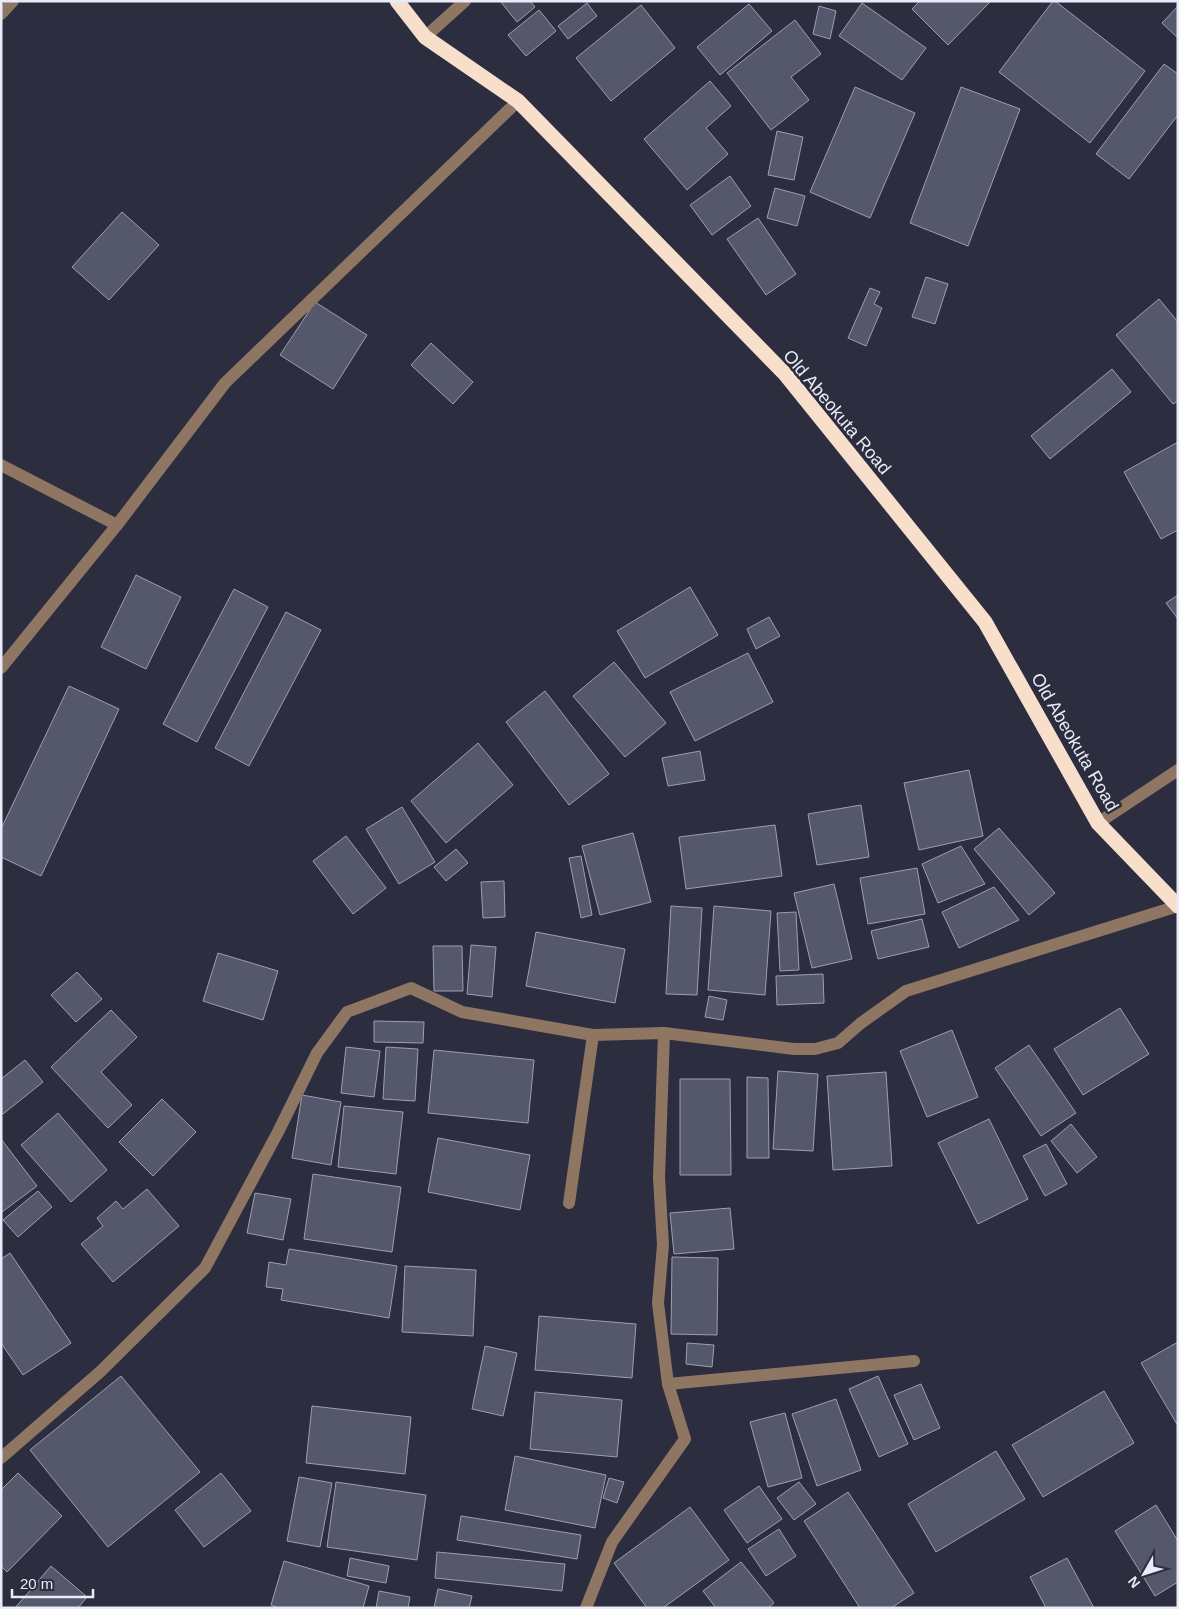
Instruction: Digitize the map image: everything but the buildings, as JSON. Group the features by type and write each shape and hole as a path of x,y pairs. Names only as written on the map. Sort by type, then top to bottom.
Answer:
{"highway":[{"name":"Old Abeokuta Road","path":"397,1 425,37 518,101 784,374 985,622 1098,823 1178,906"}],"street":[{"path":"1,14 13,1"},
{"path":"425,37 465,1"},
{"path":"1,668 117,525 225,383 518,101"},
{"path":"1,465 117,525"},
{"path":"1098,823 1178,770"},
{"path":"1,1458 101,1371 205,1268 278,1132 317,1053 347,1012 411,988 462,1012 593,1035 664,1033 794,1049 815,1049 838,1043 861,1023 906,991 1178,906"},
{"path":"586,1608 612,1542 685,1439 668,1384 658,1303 663,1245 659,1178 664,1033"},
{"path":"569,1203 593,1035"},
{"path":"668,1384 914,1361"}]}
